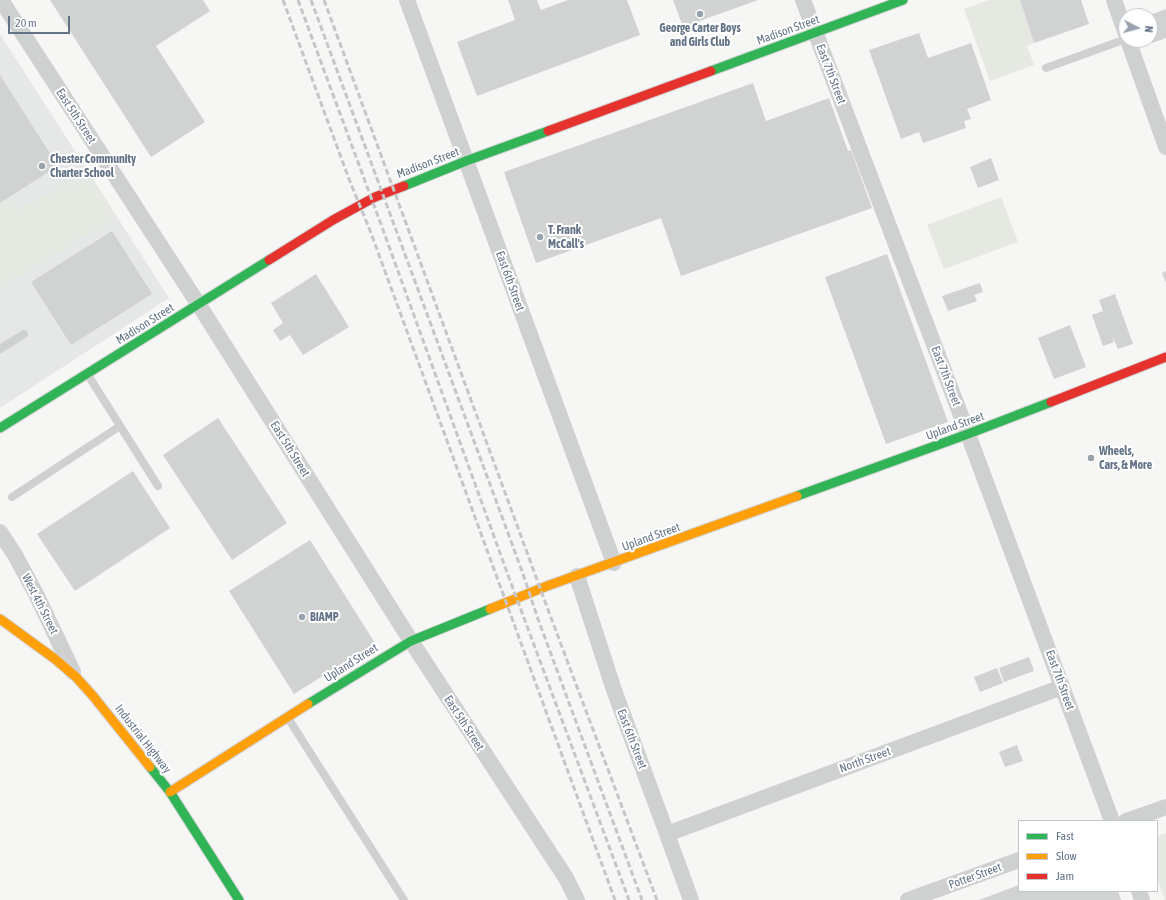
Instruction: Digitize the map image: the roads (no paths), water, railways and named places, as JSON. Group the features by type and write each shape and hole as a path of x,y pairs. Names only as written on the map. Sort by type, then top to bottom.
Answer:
{"street":[{"name":"East 5th Street","path":"1,0 199,305 411,641 566,878 577,900"},
{"name":"East 6th Street","path":"407,0 614,563"},
{"name":"East 7th Street","path":"803,0 968,434 1112,820"},
{"name":"Madison Street","path":"0,428 333,220 374,197 466,161 815,33 882,4 903,0"},
{"path":"1114,0 1118,11"},
{"path":"1130,48 1166,147"},
{"name":"Upland Street","path":"170,792 287,717 411,641 547,586 968,434 1166,357"},
{"name":"West 4th Street","path":"0,532 15,555 37,596 76,677"},
{"name":"East 6th Street","path":"577,576 614,690 691,900"},
{"name":"Industrial Highway","path":"0,619 55,659 76,677 108,713 170,792 239,900"},
{"name":"North Street","path":"668,834 1062,687"},
{"path":"1129,820 1166,807"},
{"name":"Potter Street","path":"908,900 1018,860"}],"lane":[{"path":"1046,68 1118,43"},
{"path":"0,349 24,334"},
{"path":"87,374 158,486"},
{"path":"12,497 120,426"},
{"path":"287,717 404,900"}],"railway":[{"path":"283,0 349,179 371,233 615,900"},
{"path":"298,0 508,575 629,900"},
{"path":"311,0 642,900"},
{"path":"324,0 550,615 657,900"}],"place":[{"name":"George Carter Boys and Girls Club","path":"700,14"},
{"name":"Chester Community Charter School","path":"42,166"},
{"name":"T. Frank McCall's","path":"540,237"},
{"name":"Wheels, Cars, & More","path":"1091,458"},
{"name":"BIAMP","path":"302,617"}]}
